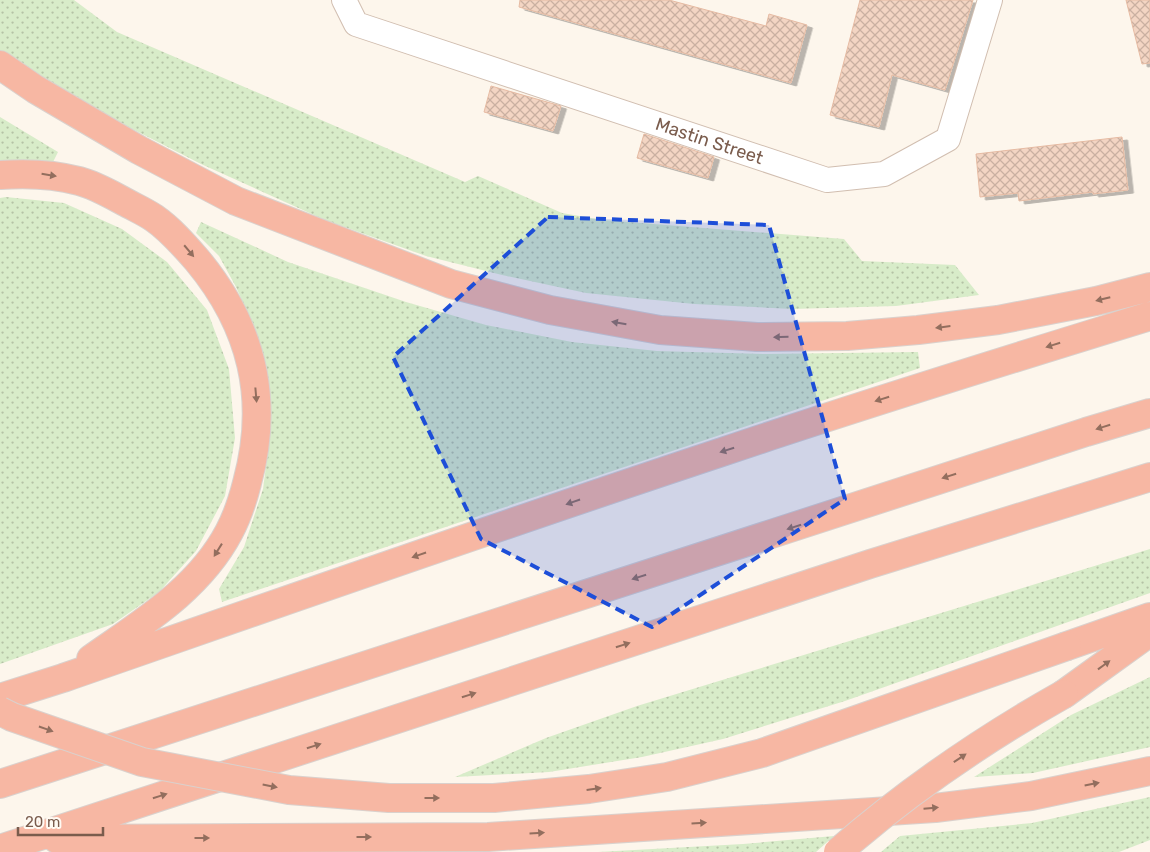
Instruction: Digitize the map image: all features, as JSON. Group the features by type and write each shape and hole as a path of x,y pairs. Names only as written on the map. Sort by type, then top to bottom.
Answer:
{"highway":[{"path":"0,65 35,89 139,150 236,201 451,284 550,310 660,330 756,337 847,336 918,330 998,320 1096,301 1150,287"},
{"path":"0,175 43,174 81,181 153,218 182,243 208,274 230,307 242,333 252,364 256,395 257,428 250,472 230,532 212,559 193,581 160,610 63,678"},
{"path":"0,698 722,452 928,384 1150,316"},
{"path":"0,784 1076,435 1150,413"},
{"path":"0,849 870,564 1150,477"},
{"path":"0,711 142,762 289,790 388,798 494,798 589,790 667,777 762,753 1150,617"},
{"path":"838,852 870,824 937,773 1012,723 1064,694 1150,632"},
{"path":"30,839 488,837 935,808 1031,796 1150,771"}],"street":[{"name":"Mastin Street","path":"344,0 356,24 827,180 884,174 948,139 990,0"}],"highlighted area":[{"path":"548,217 769,225 845,499 652,627 481,539 393,357"}],"green space":[{"path":"0,0 74,0 117,32 465,182 478,176 562,213 603,220 844,239 862,261 955,265 979,295 896,306 792,309 694,304 586,293 426,256 325,220 201,164 95,110 0,57"},
{"path":"0,117 58,152 52,164 0,164"},
{"path":"0,198 64,203 122,229 167,262 207,310 229,369 235,438 225,496 196,551 159,592 113,624 0,664"},
{"path":"201,222 288,262 406,302 486,325 572,342 657,351 766,354 918,352 920,368 222,602 219,589 244,547 263,489 270,436 267,382 257,334 236,287 219,256 196,233"},
{"path":"1150,549 1150,593 845,701 723,739 642,757 549,772 455,777 546,738 637,706"},
{"path":"1150,677 1150,747 1033,773 974,777 1071,715"},
{"path":"1150,797 1150,840 1119,852 881,852 900,836 1032,823"},
{"path":"834,836 816,852 598,852 743,844"}],"building":[{"path":"520,0 669,0 766,26 769,14 807,25 791,83 519,7"},
{"path":"860,0 973,0 945,90 892,75 879,127 830,115"},
{"path":"1126,0 1150,0 1150,63 1142,64"},
{"path":"491,86 561,106 553,131 484,112"},
{"path":"644,134 714,157 708,178 637,158"},
{"path":"1122,137 1128,190 1093,194 1093,192 1019,201 1018,193 980,197 976,154"}]}
